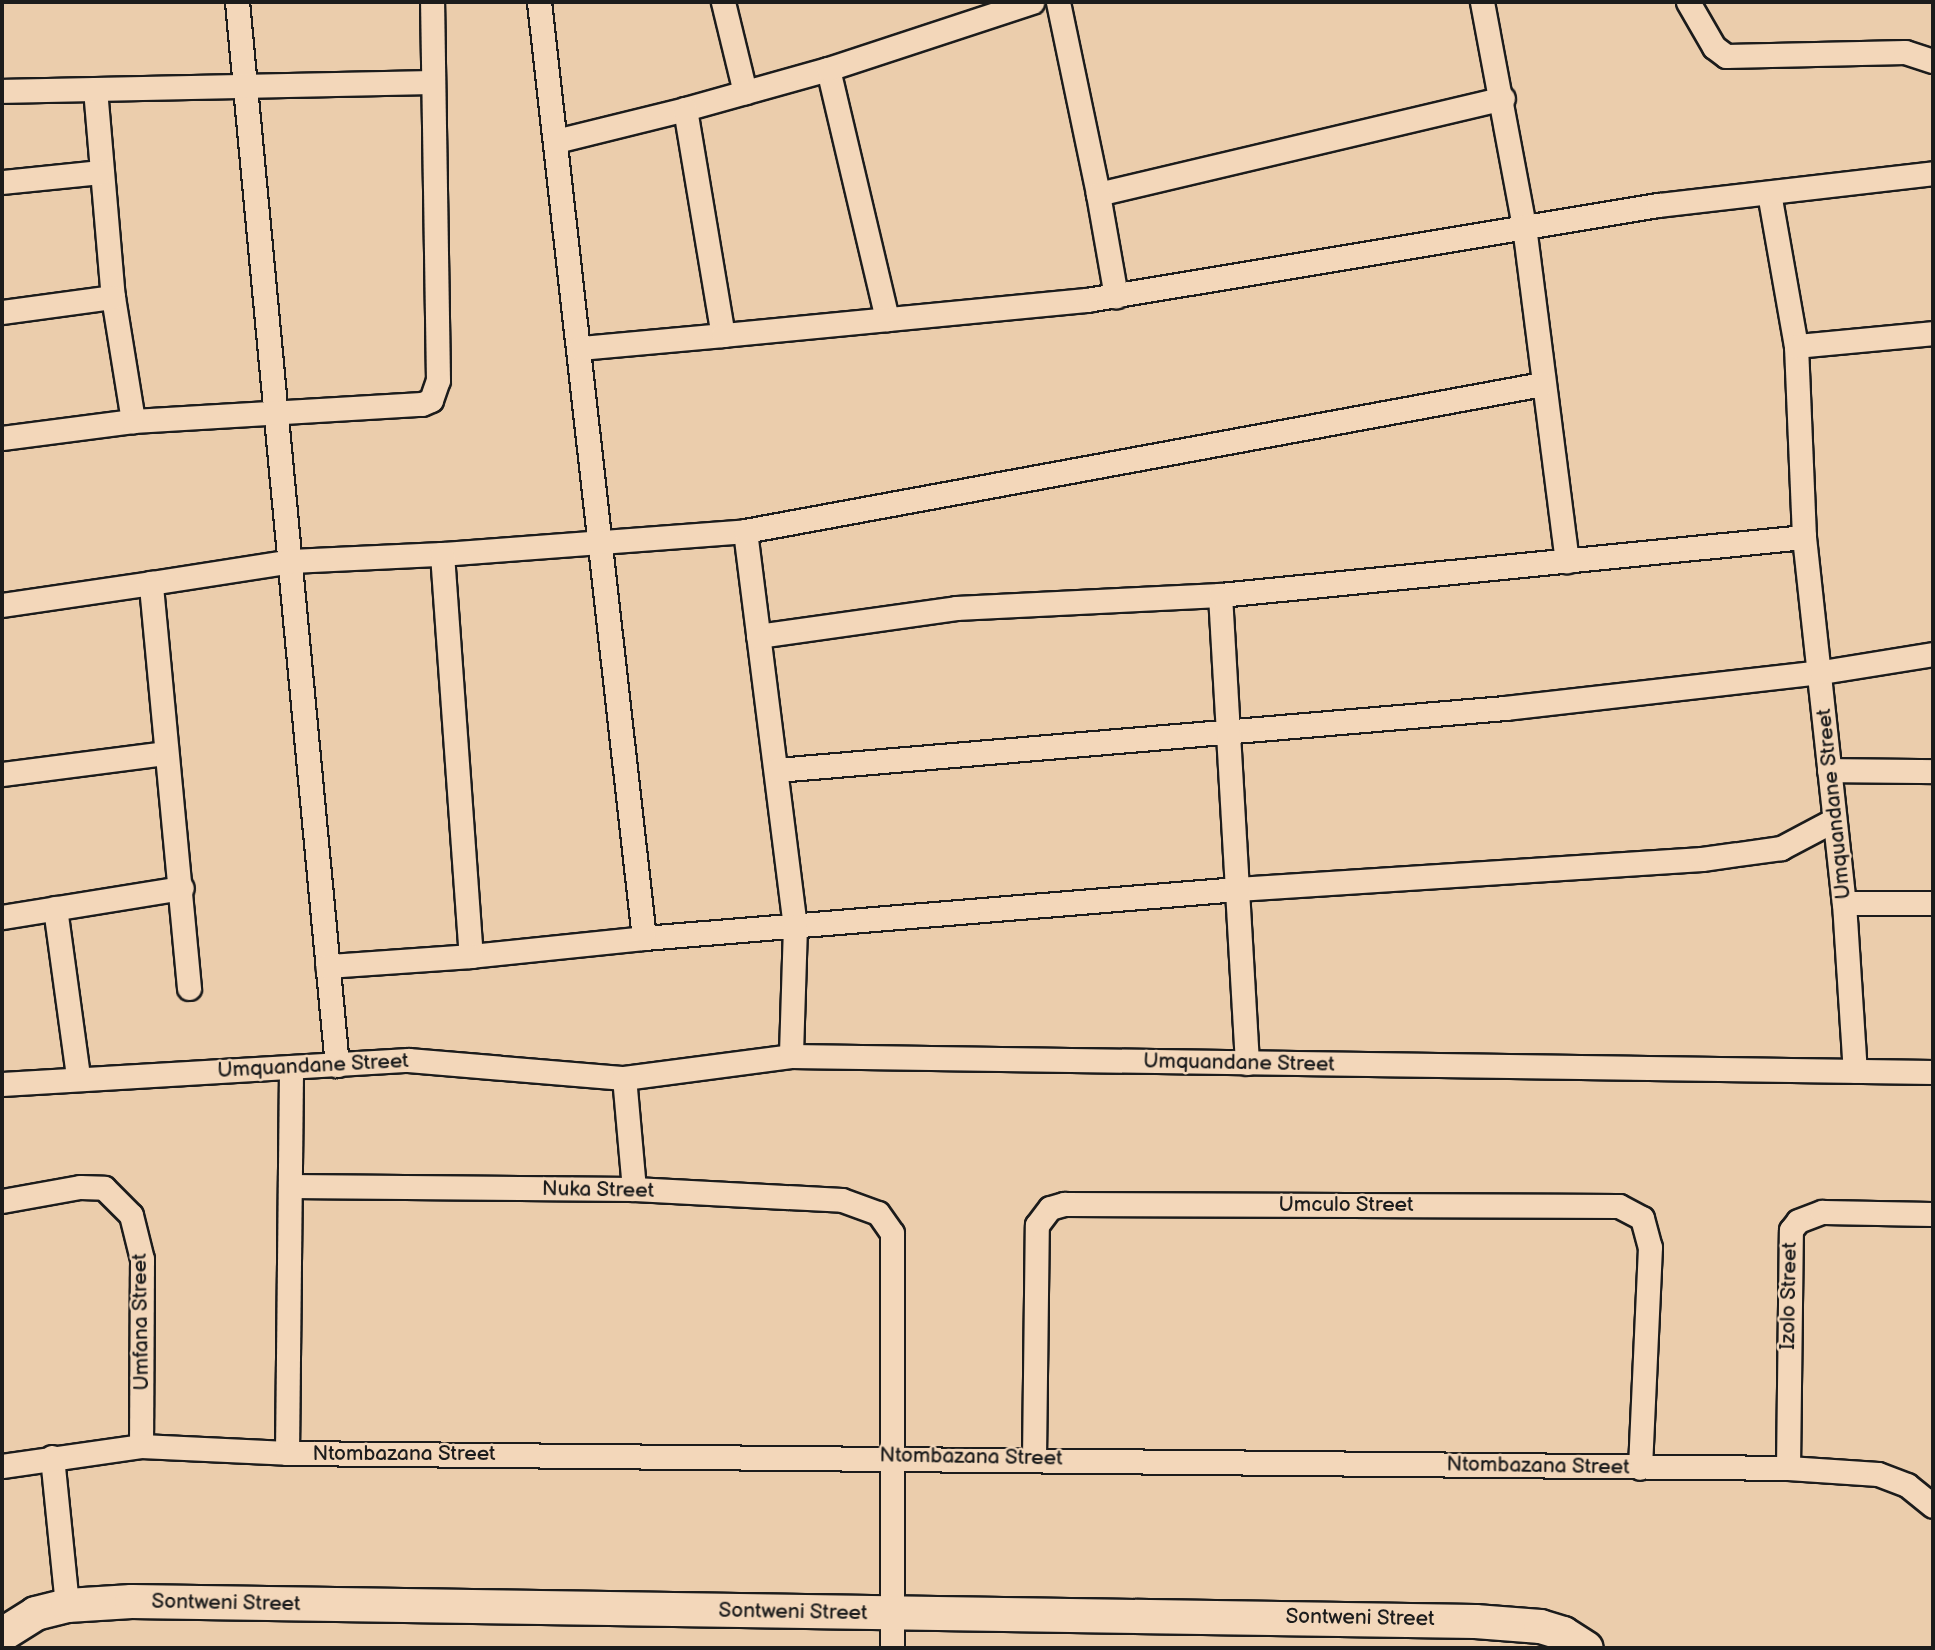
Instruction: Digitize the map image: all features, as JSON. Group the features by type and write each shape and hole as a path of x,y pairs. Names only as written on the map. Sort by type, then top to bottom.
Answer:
{"street":[{"path":"237,2 337,1065"},
{"path":"2,438 133,421 422,404 437,391 432,2"},
{"path":"539,2 645,938"},
{"path":"723,2 745,92"},
{"path":"556,141 828,69 1031,2"},
{"path":"1058,2 1116,296"},
{"path":"1482,2 1503,98 1524,226 1542,384 1567,561"},
{"path":"1688,2 1714,47 1726,56 1905,52 1933,61"},
{"path":"828,69 887,319"},
{"path":"2,91 433,82"},
{"path":"95,89 113,297 133,421"},
{"path":"1098,194 1503,98"},
{"path":"685,109 723,335"},
{"path":"2,182 101,172"},
{"path":"580,348 1116,296 1524,226 1933,173"},
{"name":"Umquandane Street","path":"1769,193 1796,346 1804,537 1822,671 1832,821 1844,903 1855,1071"},
{"path":"2,312 113,297"},
{"path":"1796,346 1933,333"},
{"path":"2,605 291,561 599,545 745,531 1542,384"},
{"path":"745,531 795,926 791,1056"},
{"path":"758,636 956,608 1220,595 1804,537"},
{"path":"442,554 471,956"},
{"path":"151,583 165,753 182,888 189,988"},
{"path":"1220,595 1247,1063"},
{"path":"777,770 972,750 1226,734 1822,671 1933,654"},
{"path":"2,774 165,753"},
{"path":"1829,771 1933,771"},
{"path":"327,966 471,956 645,938 1237,888 1762,853 1796,843 1832,821"},
{"path":"2,917 182,888"},
{"path":"1844,903 1933,903"},
{"path":"55,908 78,1077"},
{"name":"Umquandane Street","path":"2,1084 78,1077 448,1062 625,1078 791,1056 1933,1072"},
{"path":"287,1453 291,1067"},
{"path":"625,1078 635,1189"},
{"name":"Nuka Street","path":"290,1186 635,1189 842,1200 877,1213 892,1233 892,1456"},
{"name":"Umfana Street","path":"2,1201 80,1187 104,1188 131,1215 142,1259 141,1446"},
{"name":"Umculo Street","path":"1034,1458 1037,1225 1050,1208 1064,1204 1619,1206 1642,1218 1650,1247 1640,1468"},
{"name":"Izolo Street","path":"1788,1468 1791,1230 1808,1215 1822,1212 1933,1213"},
{"name":"Ntombazana Street","path":"2,1465 141,1446 287,1453 892,1456 1788,1468 1893,1478 1933,1506"},
{"path":"892,1456 892,1648"},
{"path":"52,1457 67,1605"},
{"name":"Sontweni Street","path":"2,1634 35,1613 67,1605 131,1601 1475,1621 1541,1626 1586,1648"}]}
